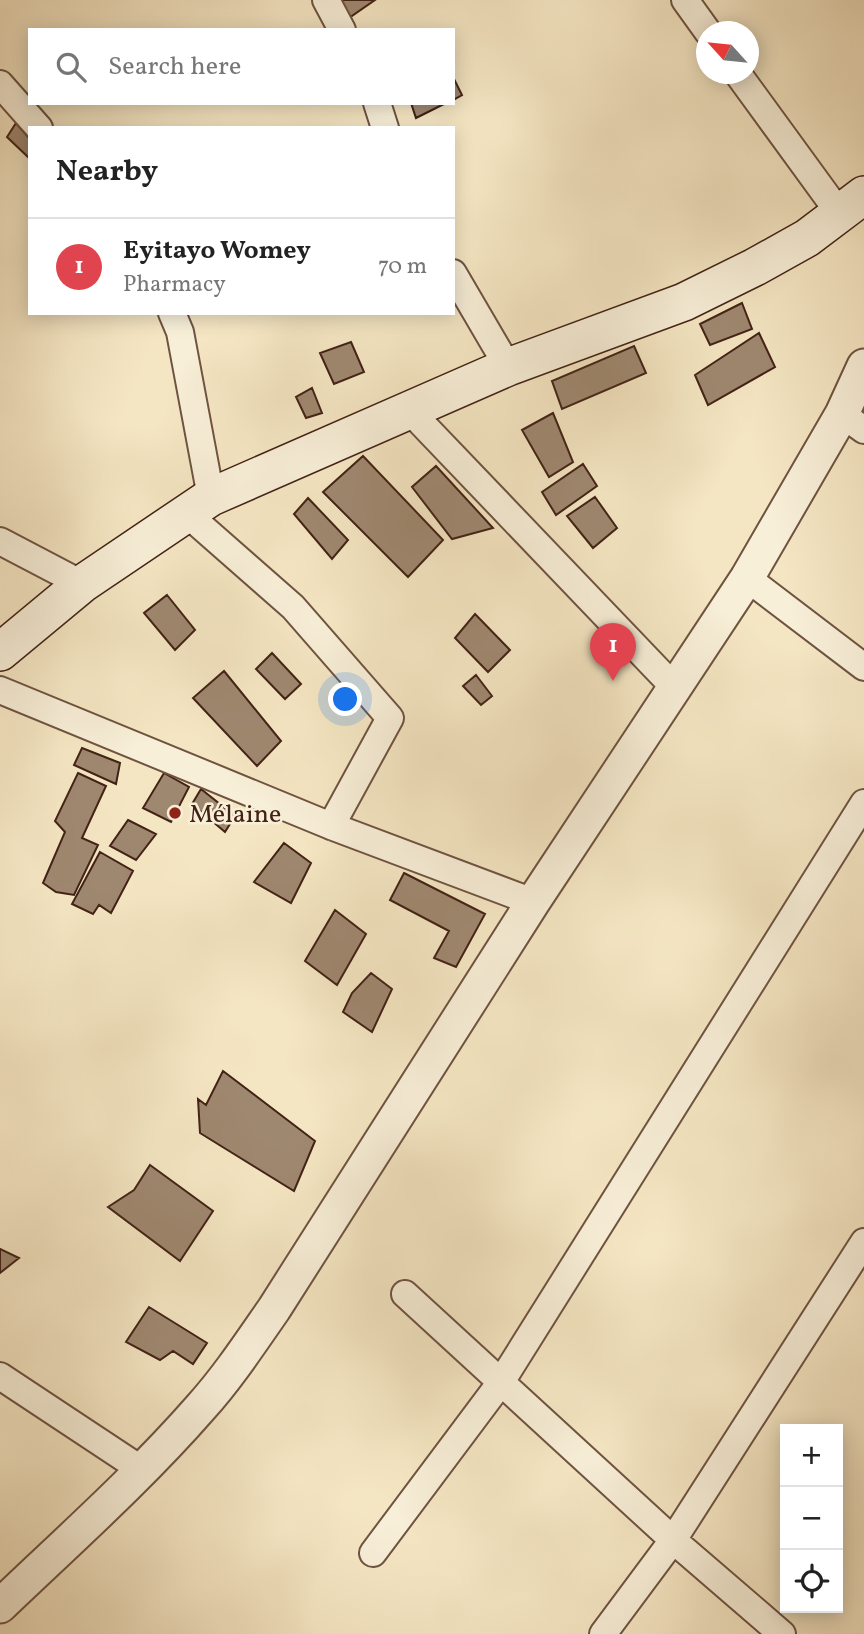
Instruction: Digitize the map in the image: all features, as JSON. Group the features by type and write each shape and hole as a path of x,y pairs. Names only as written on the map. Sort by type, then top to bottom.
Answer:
{"main road":[{"path":"0,652 82,584 198,505 508,367 684,302 807,238 852,205"}],"street":[{"path":"326,0 341,28"},
{"path":"685,0 700,21"},
{"path":"0,84 37,126"},
{"path":"747,84 852,205"},
{"path":"378,105 384,126"},
{"path":"455,276 508,367"},
{"path":"173,315 180,332 198,505 293,607 390,718 331,826"},
{"path":"0,1606 142,1470 203,1406 240,1358 274,1309 533,902 853,422 864,366"},
{"path":"409,410 674,687"},
{"path":"0,541 82,584"},
{"path":"747,578 864,667"},
{"path":"0,690 331,826 533,902"},
{"path":"373,1553 501,1382 864,803"},
{"path":"603,1634 673,1540 864,1242"},
{"path":"405,1294 673,1540 782,1634"},
{"path":"0,1376 142,1470"}],"building":[{"path":"333,0 375,0 346,20"},
{"path":"455,81 462,95 455,99"},
{"path":"412,105 442,105 416,118"},
{"path":"16,123 28,137 28,157 7,137"},
{"path":"742,303 752,329 710,345 700,324"},
{"path":"759,333 775,367 708,405 695,375"},
{"path":"351,342 364,372 334,384 320,353"},
{"path":"634,346 646,373 562,409 552,381"},
{"path":"312,388 322,413 306,418 296,397"},
{"path":"553,413 573,462 549,477 522,430"},
{"path":"363,456 443,540 408,577 323,492"},
{"path":"583,464 597,486 556,515 542,492"},
{"path":"436,466 493,528 452,539 412,487"},
{"path":"595,497 617,528 593,548 567,516"},
{"path":"308,498 348,540 332,559 294,514"},
{"path":"167,595 195,630 175,650 144,613"},
{"path":"475,614 510,650 488,672 455,638"},
{"path":"272,653 301,684 285,699 256,669"},
{"path":"224,671 281,741 257,766 193,698"},
{"path":"476,675 492,696 481,705 463,686"},
{"path":"82,748 120,763 116,784 74,765"},
{"path":"78,773 106,786 82,838 98,845 74,895 56,892 43,883 65,832 55,821"},
{"path":"164,773 189,787 171,822 143,808"},
{"path":"201,789 235,816 225,832 192,804"},
{"path":"128,820 156,834 136,860 110,846"},
{"path":"284,843 311,863 291,903 254,882"},
{"path":"100,852 133,871 111,913 99,905 93,914 72,904"},
{"path":"404,873 485,914 456,967 434,958 449,931 390,900"},
{"path":"335,910 366,934 337,985 305,961"},
{"path":"371,973 392,989 372,1032 343,1012 352,993"},
{"path":"223,1071 315,1141 294,1191 200,1133 198,1099 206,1105"},
{"path":"150,1165 213,1211 180,1261 108,1207 134,1190"},
{"path":"0,1249 19,1258 0,1273"},
{"path":"149,1307 207,1343 193,1364 173,1351 160,1360 126,1342"}],"place":[{"name":"Eyitayo Womey","path":"613,681"},
{"name":"Mélaine","path":"175,813"}]}
